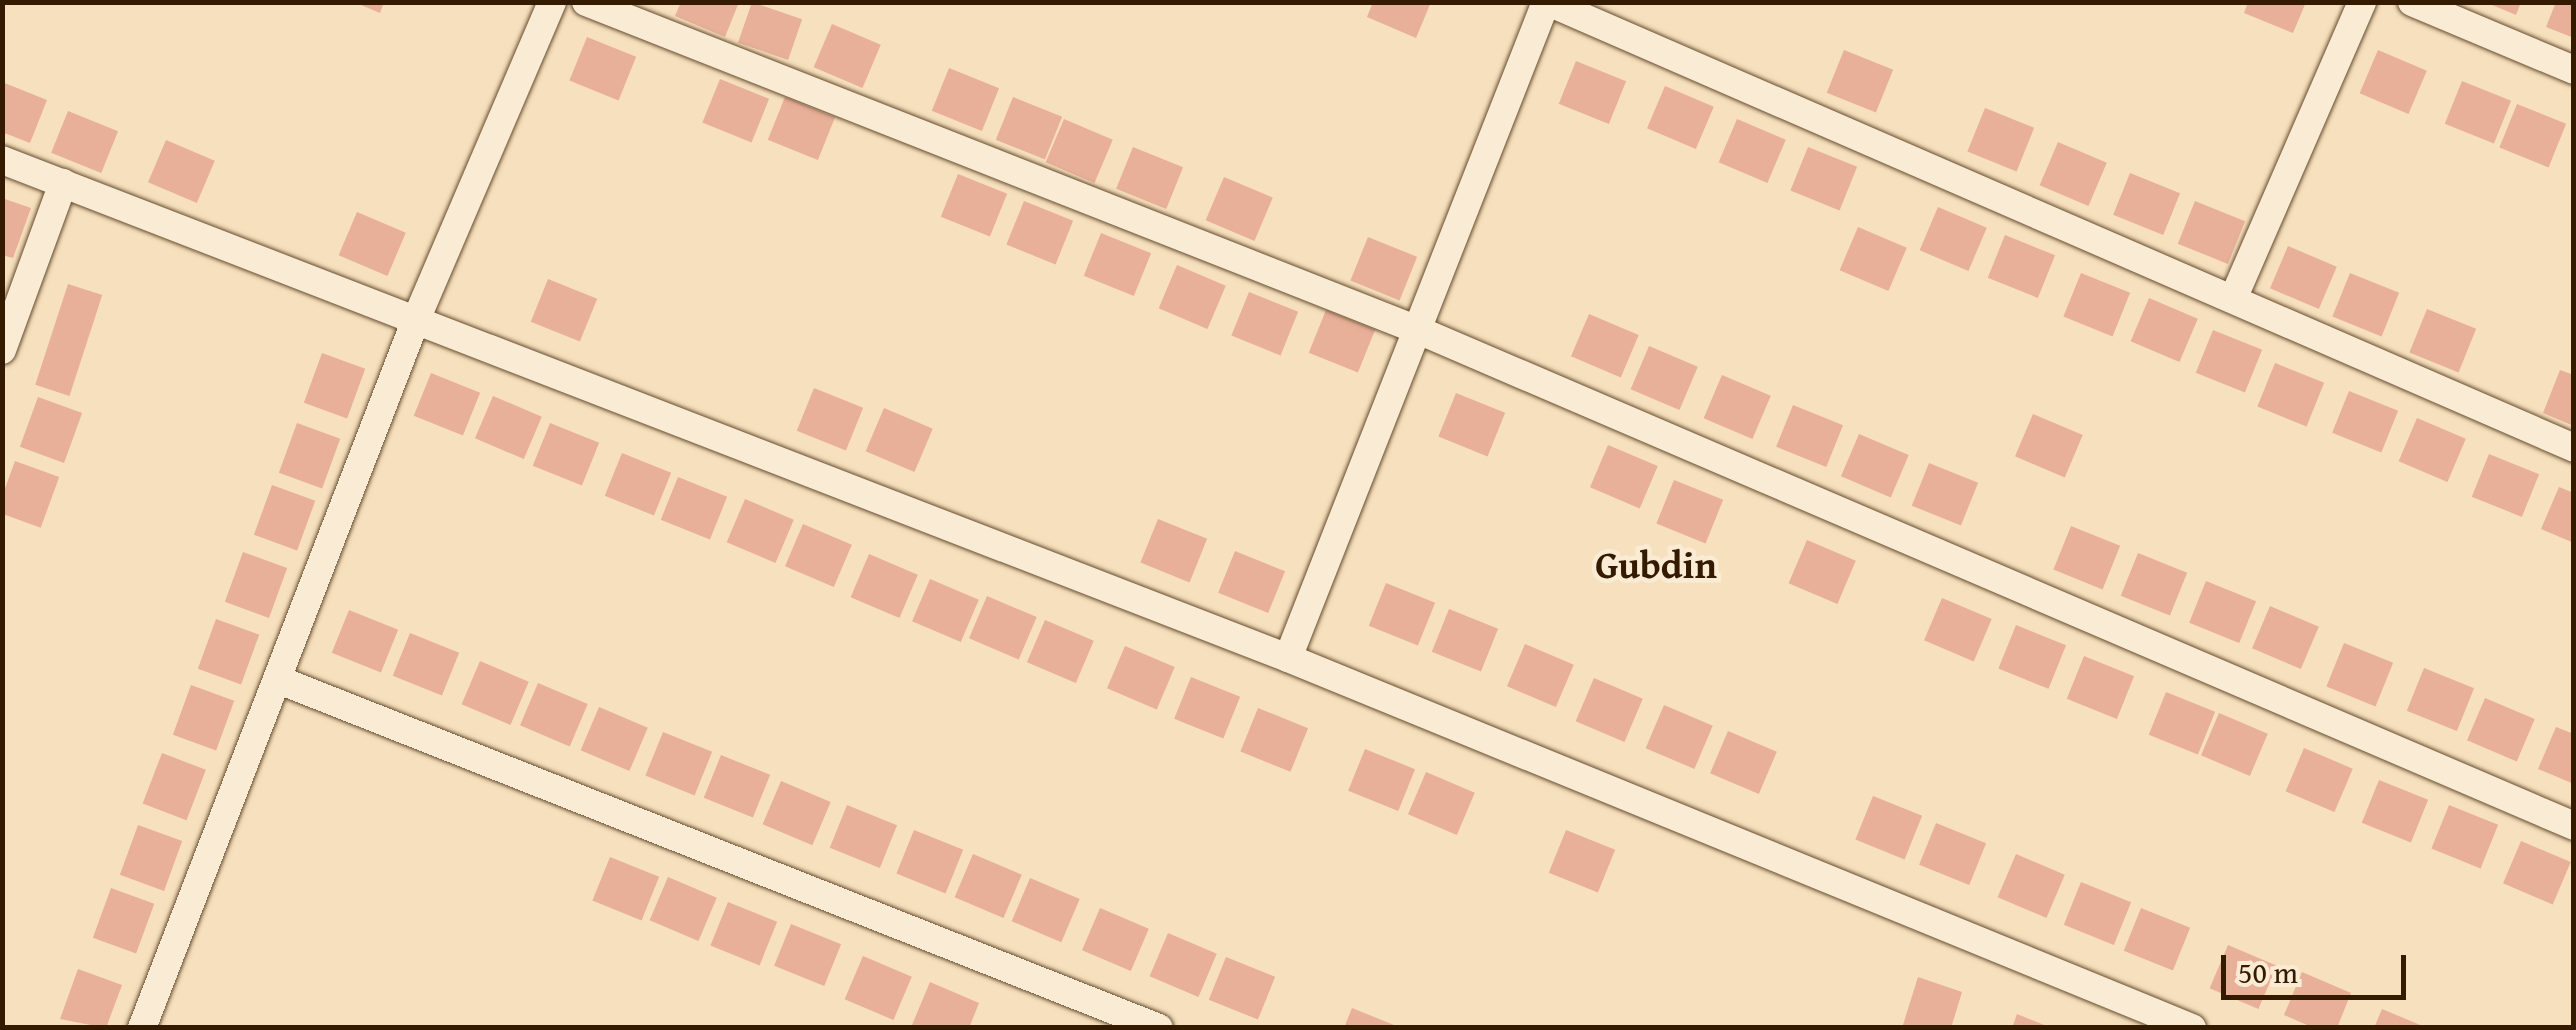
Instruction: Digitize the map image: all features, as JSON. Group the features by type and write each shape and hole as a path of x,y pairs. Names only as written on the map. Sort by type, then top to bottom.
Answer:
{"street":[{"path":"151,1025 415,322 552,2"},
{"path":"586,2 1418,330 2574,826"},
{"path":"1288,658 1547,2 2574,448"},
{"path":"2233,299 2362,2"},
{"path":"2412,2 2574,70"},
{"path":"2,160 1288,658 2192,1028"},
{"path":"2,350 64,182"},
{"path":"279,680 1159,1028"}],"building":[{"path":"354,2 384,2 380,13"},
{"path":"681,2 739,2 725,37 675,16"},
{"path":"752,2 802,19 788,60 738,43"},
{"path":"1373,2 1431,2 1416,38 1367,17"},
{"path":"2248,2 2306,2 2293,33 2244,13"},
{"path":"2485,2 2521,2 2516,15"},
{"path":"2556,2 2574,2 2574,38 2546,27"},
{"path":"832,24 881,45 862,88 814,67"},
{"path":"587,37 636,57 619,100 569,81"},
{"path":"1844,50 1893,70 1876,113 1827,93"},
{"path":"2378,50 2427,71 2408,114 2360,93"},
{"path":"1576,61 1626,81 1609,124 1559,104"},
{"path":"949,68 999,88 982,131 932,111"},
{"path":"720,79 769,99 752,142 702,123"},
{"path":"2462,81 2511,101 2494,144 2445,124"},
{"path":"2,82 47,100 30,143 2,132"},
{"path":"1665,86 1714,107 1696,149 1647,128"},
{"path":"785,97 835,117 818,160 768,140"},
{"path":"1013,97 1062,117 1045,160 996,140"},
{"path":"2517,104 2566,124 2549,167 2499,148"},
{"path":"1985,108 2034,128 2017,171 1967,152"},
{"path":"68,111 118,131 101,173 51,153"},
{"path":"1064,119 1113,140 1094,183 1046,162"},
{"path":"1737,119 1786,140 1767,183 1719,162"},
{"path":"166,140 215,161 197,203 148,182"},
{"path":"2058,142 2107,163 2088,206 2040,185"},
{"path":"1133,147 1183,167 1166,209 1116,189"},
{"path":"1808,147 1857,167 1840,210 1790,191"},
{"path":"2130,173 2180,193 2163,235 2113,215"},
{"path":"958,174 1007,194 990,237 941,217"},
{"path":"1224,177 1273,198 1254,241 1206,220"},
{"path":"2,198 31,208 13,258 2,255"},
{"path":"1024,201 1073,221 1056,264 1006,245"},
{"path":"2195,201 2245,221 2228,264 2178,244"},
{"path":"1938,207 1987,228 1968,271 1920,250"},
{"path":"357,212 406,233 387,276 339,255"},
{"path":"1858,227 1907,248 1888,291 1840,270"},
{"path":"1101,233 1151,253 1134,296 1084,276"},
{"path":"2005,235 2055,255 2038,298 1988,278"},
{"path":"1368,237 1417,257 1400,300 1350,281"},
{"path":"2288,246 2337,267 2319,309 2270,288"},
{"path":"1177,265 1226,286 1207,329 1159,308"},
{"path":"2081,273 2130,293 2113,336 2063,317"},
{"path":"2350,273 2399,293 2382,336 2332,317"},
{"path":"548,279 597,299 580,342 531,322"},
{"path":"68,284 102,295 69,396 35,385"},
{"path":"1249,292 1298,312 1281,355 1231,336"},
{"path":"2149,298 2198,319 2179,362 2131,341"},
{"path":"2427,309 2476,329 2459,372 2409,353"},
{"path":"1326,310 1375,330 1358,373 1309,353"},
{"path":"1589,314 1639,335 1621,377 1571,356"},
{"path":"2213,330 2262,350 2245,393 2196,373"},
{"path":"1649,346 1698,367 1679,410 1631,389"},
{"path":"322,353 365,369 347,419 304,403"},
{"path":"2275,363 2324,383 2307,426 2257,407"},
{"path":"2560,370 2574,375 2574,426 2543,413"},
{"path":"431,373 480,393 463,436 414,416"},
{"path":"1722,375 1771,396 1752,439 1704,418"},
{"path":"814,388 863,408 846,451 797,431"},
{"path":"2349,391 2398,411 2381,453 2332,433"},
{"path":"1456,393 1505,413 1488,456 1438,437"},
{"path":"493,396 542,417 524,459 475,438"},
{"path":"38,397 82,413 64,463 20,447"},
{"path":"1793,405 1843,425 1826,467 1776,447"},
{"path":"884,408 933,429 914,472 866,451"},
{"path":"2033,414 2083,435 2065,477 2015,456"},
{"path":"2417,418 2466,439 2447,482 2399,461"},
{"path":"297,423 340,439 322,489 279,473"},
{"path":"550,423 599,443 582,486 533,466"},
{"path":"1859,434 1909,455 1891,497 1841,476"},
{"path":"1608,445 1658,466 1640,508 1590,487"},
{"path":"622,453 671,473 654,516 605,496"},
{"path":"2489,454 2539,474 2522,517 2472,497"},
{"path":"15,461 59,477 41,528 2,514 2,497"},
{"path":"1929,463 1978,483 1961,526 1912,506"},
{"path":"678,477 727,497 710,540 661,520"},
{"path":"1674,480 1723,500 1706,543 1656,524"},
{"path":"272,485 315,501 297,551 254,535"},
{"path":"2559,487 2574,493 2574,543 2541,529"},
{"path":"745,499 794,520 775,563 727,542"},
{"path":"1158,519 1207,539 1190,582 1140,563"},
{"path":"803,524 852,545 834,587 785,566"},
{"path":"2071,526 2120,546 2103,589 2053,570"},
{"path":"1807,540 1856,561 1837,604 1789,583"},
{"path":"1235,551 1285,571 1268,613 1218,593"},
{"path":"243,552 287,568 269,618 225,602"},
{"path":"2138,553 2187,573 2170,616 2121,596"},
{"path":"869,554 918,575 899,618 851,597"},
{"path":"930,579 979,600 961,642 912,621"},
{"path":"2206,581 2256,601 2239,643 2189,623"},
{"path":"1386,583 1435,603 1418,646 1369,626"},
{"path":"987,596 1037,617 1019,659 969,638"},
{"path":"1942,598 1992,619 1974,661 1924,640"},
{"path":"2270,606 2319,627 2301,669 2252,648"},
{"path":"1449,609 1498,629 1481,672 1432,652"},
{"path":"349,610 398,630 381,673 332,653"},
{"path":"216,619 259,635 241,685 198,669"},
{"path":"1045,620 1094,641 1076,683 1027,662"},
{"path":"2016,625 2066,645 2048,689 1998,669"},
{"path":"410,633 459,653 442,696 393,676"},
{"path":"2344,643 2393,663 2376,706 2326,687"},
{"path":"1525,644 1574,665 1556,707 1507,686"},
{"path":"1125,646 1175,667 1157,709 1107,688"},
{"path":"2084,656 2134,676 2117,719 2067,699"},
{"path":"480,661 529,682 510,725 462,704"},
{"path":"2424,668 2474,688 2457,731 2407,711"},
{"path":"1191,677 1240,697 1223,739 1174,719"},
{"path":"1594,678 1643,699 1624,742 1576,721"},
{"path":"538,683 588,704 570,746 520,725"},
{"path":"191,685 234,701 216,751 173,735"},
{"path":"2166,692 2215,712 2198,755 2149,735"},
{"path":"2485,698 2535,719 2517,761 2467,740"},
{"path":"1664,705 1713,726 1694,769 1646,748"},
{"path":"599,707 648,728 629,771 581,750"},
{"path":"1258,708 1308,728 1290,772 1240,752"},
{"path":"2219,713 2268,734 2250,776 2201,755"},
{"path":"2556,727 2574,734 2574,784 2538,769"},
{"path":"1728,731 1777,752 1759,794 1710,773"},
{"path":"663,732 712,752 695,795 645,776"},
{"path":"2304,748 2353,769 2334,812 2286,791"},
{"path":"1365,749 1415,769 1398,811 1348,791"},
{"path":"162,753 206,770 187,820 143,803"},
{"path":"721,755 770,775 753,818 704,798"},
{"path":"1426,772 1475,793 1457,835 1408,814"},
{"path":"2379,780 2428,800 2411,843 2362,823"},
{"path":"781,781 831,802 812,845 763,824"},
{"path":"1873,796 1922,816 1905,859 1855,840"},
{"path":"847,805 897,825 880,868 830,848"},
{"path":"2449,805 2498,825 2481,868 2431,849"},
{"path":"1936,823 1986,843 1969,885 1919,865"},
{"path":"138,825 182,841 164,891 120,875"},
{"path":"914,830 963,850 946,893 896,874"},
{"path":"1566,830 1615,850 1598,893 1549,873"},
{"path":"2521,841 2571,862 2553,904 2503,883"},
{"path":"973,854 1022,875 1003,918 955,897"},
{"path":"2016,854 2065,875 2046,918 1998,897"},
{"path":"610,857 659,877 642,920 592,901"},
{"path":"668,877 717,898 698,941 650,920"},
{"path":"1030,878 1080,899 1061,942 1012,921"},
{"path":"2081,882 2131,902 2114,945 2064,925"},
{"path":"111,888 154,904 136,954 93,938"},
{"path":"728,902 777,922 760,965 710,946"},
{"path":"1100,908 1149,929 1131,971 1082,950"},
{"path":"2141,908 2190,928 2173,971 2124,951"},
{"path":"791,924 841,944 824,986 774,966"},
{"path":"1168,933 1217,954 1198,997 1150,976"},
{"path":"2228,945 2277,966 2258,1009 2210,988"},
{"path":"863,956 912,977 893,1020 845,999"},
{"path":"1226,957 1275,977 1258,1020 1209,1000"},
{"path":"78,969 122,985 106,1028 60,1019"},
{"path":"2302,972 2351,993 2337,1028 2314,1028 2284,1015"},
{"path":"1918,977 1962,992 1951,1028 1902,1028"},
{"path":"930,982 979,1003 969,1028 912,1025"},
{"path":"1352,1008 1399,1027 1399,1028 1344,1028"},
{"path":"2382,1009 2425,1027 2425,1028 2374,1028"},
{"path":"2017,1014 2049,1027 2049,1028 2012,1028"}],"district":[{"name":"Gubdin","path":"1656,565"}]}
